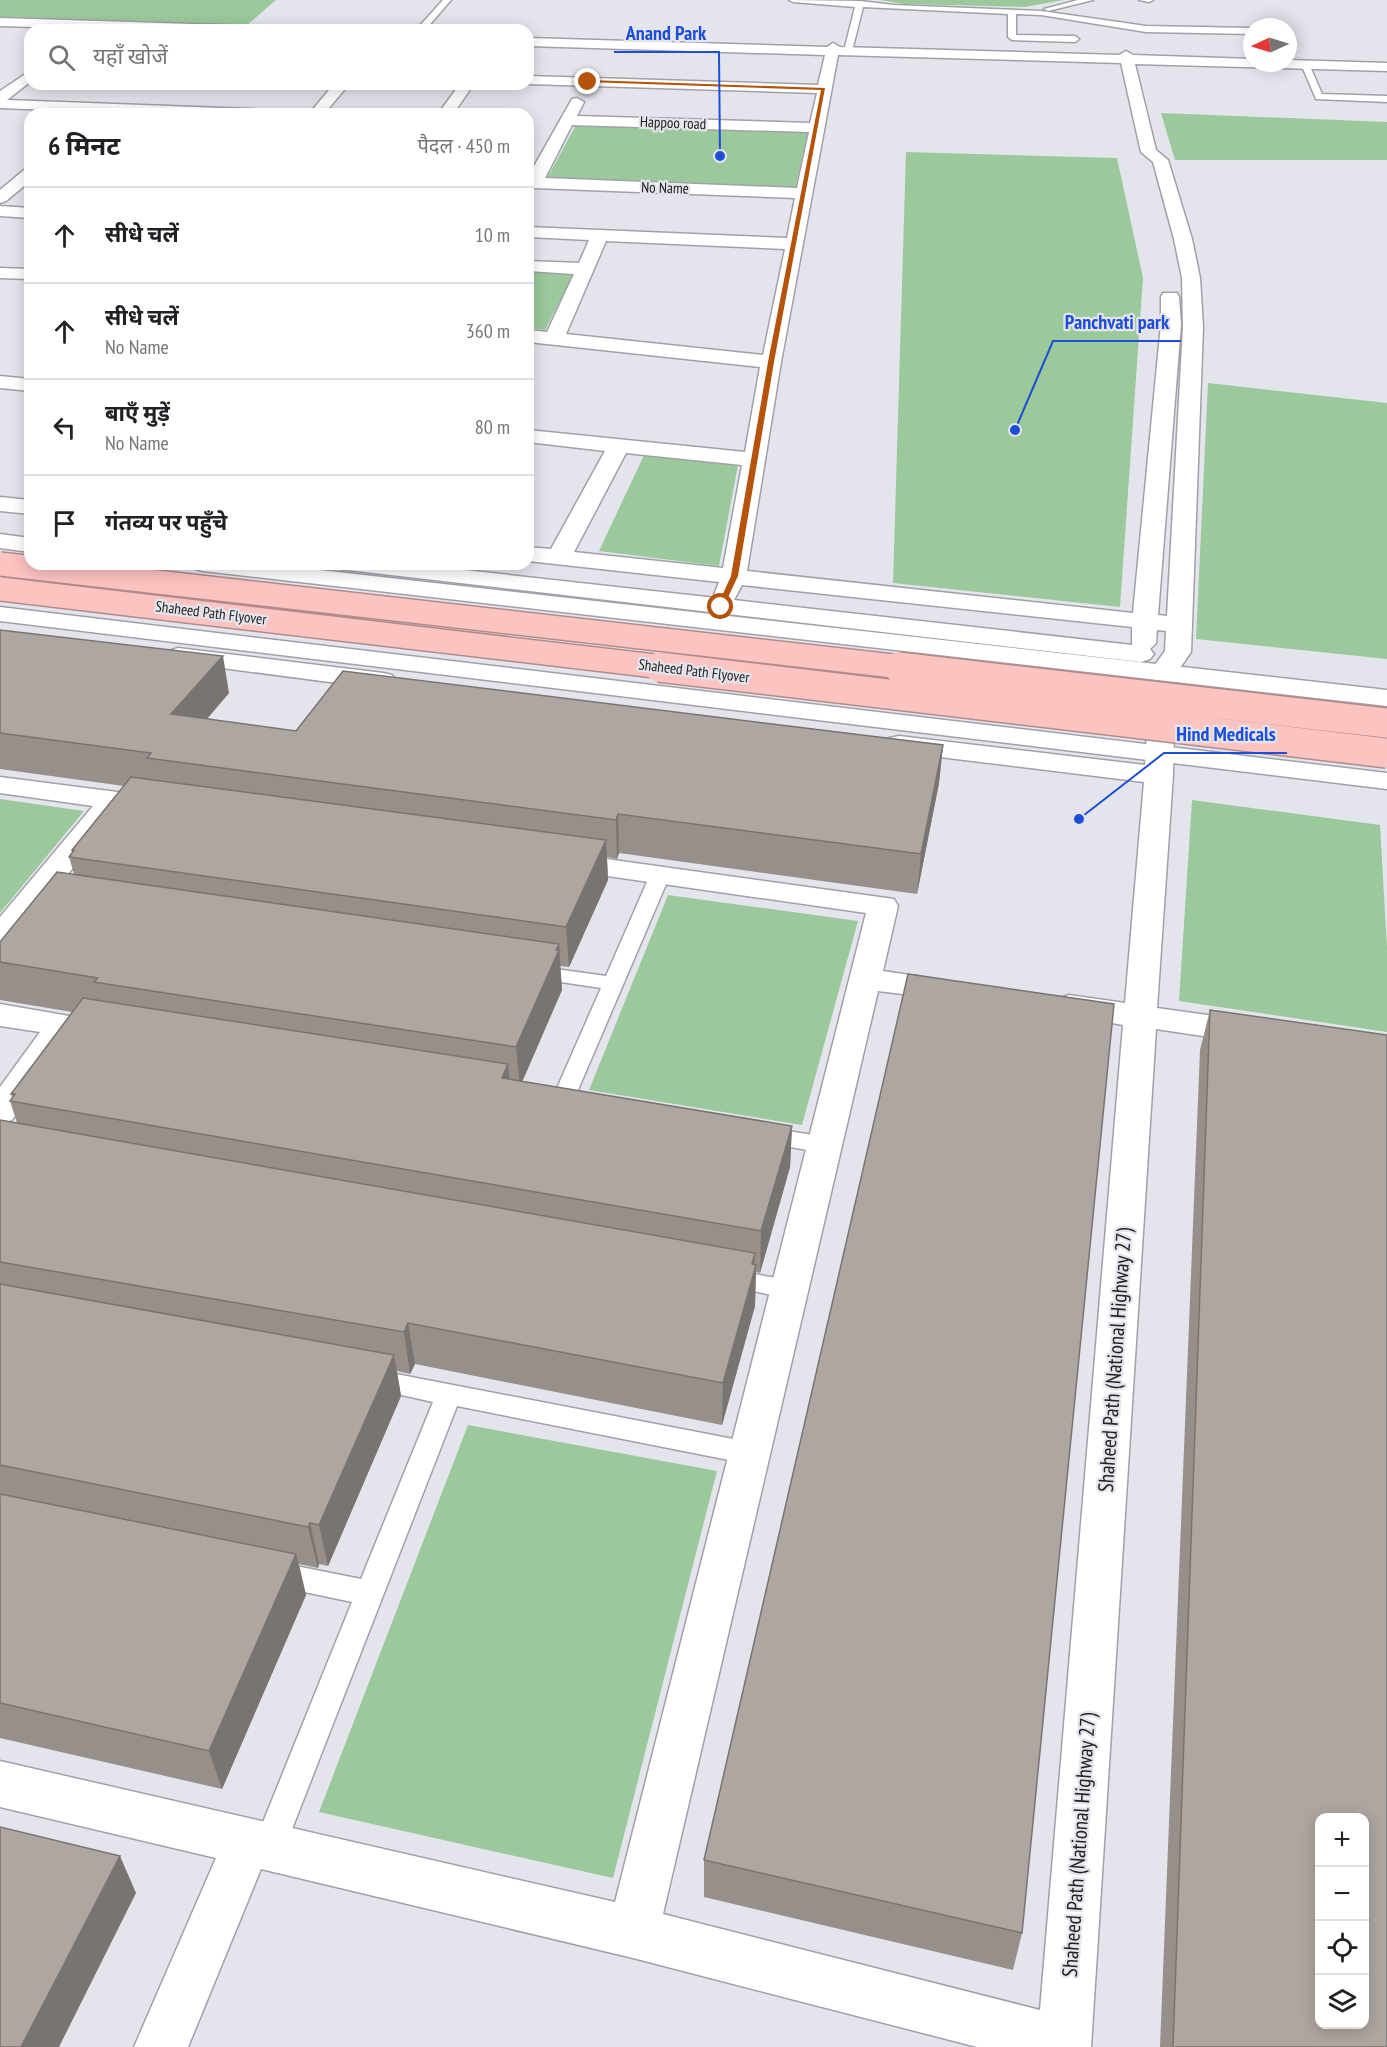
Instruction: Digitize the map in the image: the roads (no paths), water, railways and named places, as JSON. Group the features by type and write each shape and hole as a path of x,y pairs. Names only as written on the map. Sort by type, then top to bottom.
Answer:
{"highway":[{"name":"Shaheed Path Flyover","path":"0,564 24,567"},
{"name":"Shaheed Path Flyover","path":"52,570 1387,723"},
{"name":"Shaheed Path Flyover","path":"0,589 1387,753"}],"street":[{"path":"0,24 24,25"},
{"path":"0,24 24,25"},
{"path":"534,40 1243,62"},
{"path":"534,177 609,42"},
{"path":"721,607 734,576 771,362 823,88 840,49"},
{"path":"1126,57 1149,153 1160,160 1184,239 1191,278 1194,327 1178,652 1162,673"},
{"path":"1297,60 1387,65"},
{"path":"1297,64 1387,65"},
{"path":"0,98 24,74"},
{"path":"534,80 823,88"},
{"path":"321,108 337,90"},
{"path":"449,108 463,90"},
{"path":"0,104 61,108"},
{"name":"Happoo road","path":"567,120 815,128"},
{"path":"1149,153 1140,159 1159,228"},
{"path":"0,198 24,178"},
{"name":"No Name","path":"534,182 803,193"},
{"path":"0,212 24,213"},
{"path":"534,232 793,244"},
{"path":"554,339 600,235"},
{"path":"534,266 585,269"},
{"path":"0,273 24,274"},
{"path":"1141,654 1171,324 1169,281"},
{"path":"534,337 771,362"},
{"path":"0,382 24,384"},
{"path":"534,437 754,460"},
{"path":"559,557 619,445"},
{"path":"0,504 24,506"},
{"path":"0,527 24,529"},
{"path":"0,542 24,544"},
{"path":"534,555 1179,625"},
{"path":"255,570 1387,698"},
{"path":"399,570 1141,654 1162,673"},
{"path":"0,614 236,642 1160,765"},
{"path":"0,634 1160,765 1387,781"},
{"name":"Shaheed Path (National Highway 27)","path":"1064,2045 1160,765 1162,673"},
{"path":"0,785 182,810"},
{"path":"0,937 45,899 112,801"},
{"path":"532,858 883,906 633,1932"},
{"path":"865,979 980,994"},
{"path":"1038,1002 1282,1037"},
{"path":"0,1015 74,1027 0,1112"},
{"path":"0,1784 633,1932 1064,2045"},
{"path":"161,2047 258,1844"}],"lane":[{"path":"425,24 447,0"},
{"path":"793,0 1026,12 1146,29 1243,32"},
{"path":"1026,12 1089,0"},
{"path":"1143,0 1149,0"},
{"path":"840,49 860,3"},
{"path":"1012,12 1012,37 1075,39"},
{"path":"1305,64 1319,97 1387,99"},
{"path":"561,1104 660,875"},
{"path":"518,969 613,983"},
{"path":"538,1100 584,1107"},
{"path":"745,1132 825,1145"},
{"path":"706,1275 788,1289"},
{"path":"345,1374 749,1453"},
{"path":"258,1844 369,1593 449,1393"},
{"path":"254,1570 369,1593"}],"place":[{"name":"Anand Park","path":"720,156"},
{"name":"Panchvati park","path":"1015,430"},
{"name":"Hind Medicals","path":"1079,819"}]}
